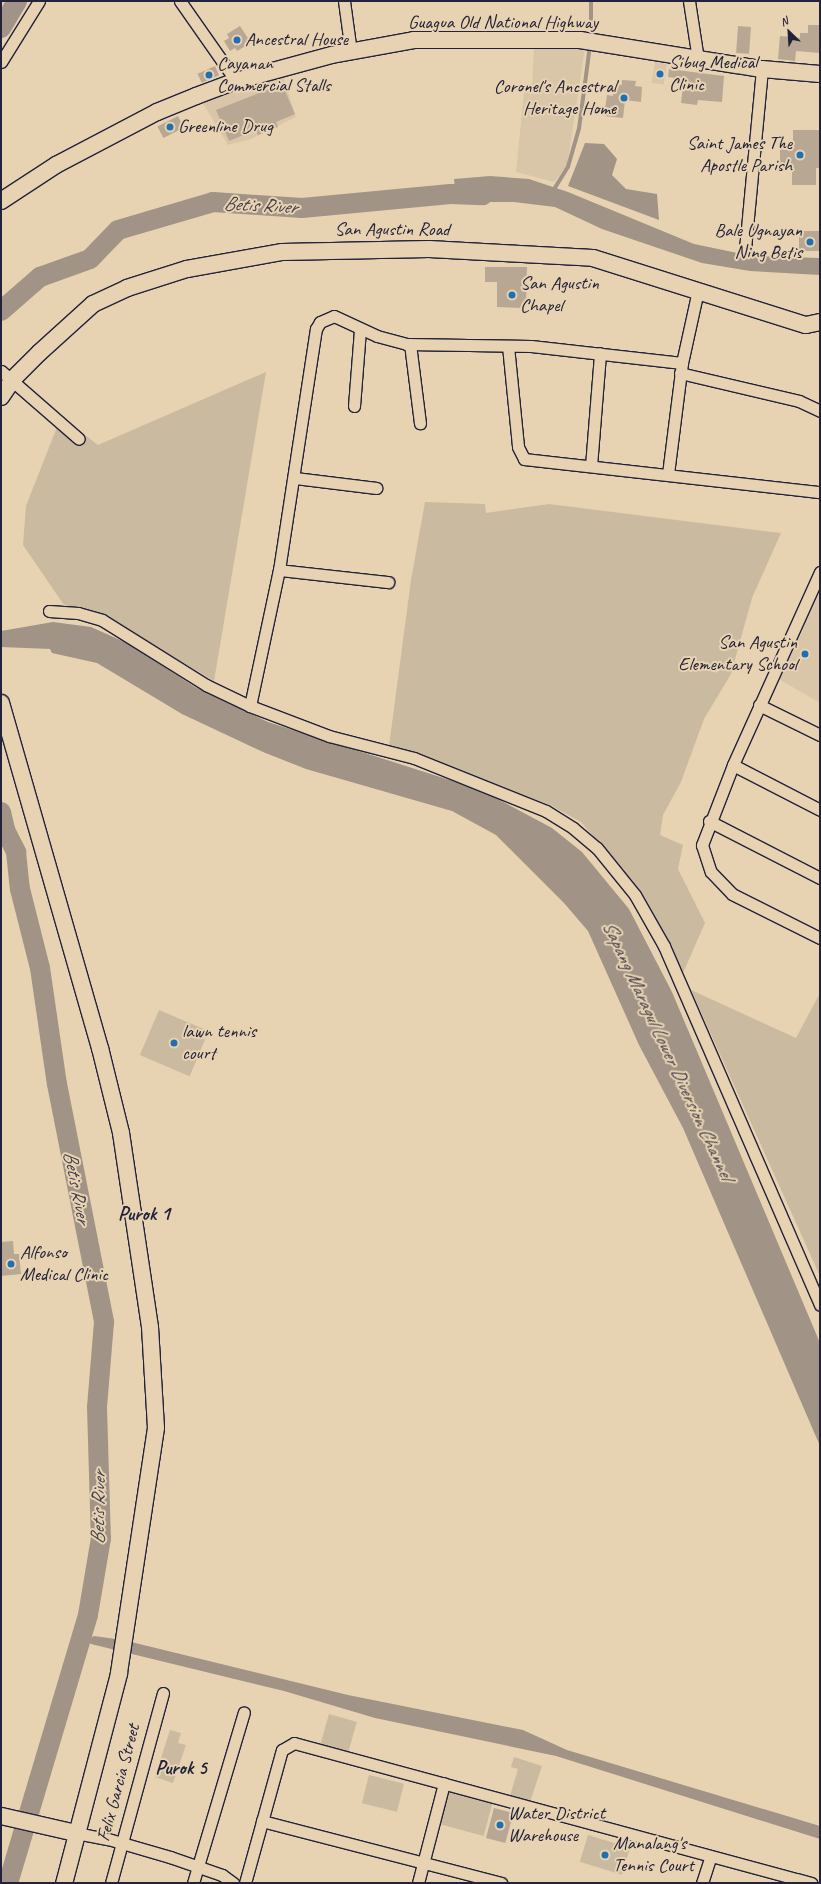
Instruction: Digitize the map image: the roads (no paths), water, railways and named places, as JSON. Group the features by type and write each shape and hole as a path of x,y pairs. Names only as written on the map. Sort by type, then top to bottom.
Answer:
{"street":[{"path":"1,62 40,1"},
{"path":"180,1 236,81"},
{"path":"344,1 351,52"},
{"path":"689,1 698,59"},
{"name":"Guagua Old National Highway","path":"1,201 56,166 157,112 236,81 351,52 414,40 580,40 762,69 820,74"},
{"path":"745,250 762,69"},
{"name":"San Agustin Road","path":"1,397 7,375 93,304 134,285 187,269 282,252 429,249 593,258 806,325 820,322"},
{"path":"668,474 681,368 698,290"},
{"path":"250,706 279,570 295,478 316,329 326,317 334,316 360,329 410,344 508,346 600,353 681,368 799,401 820,411"},
{"path":"354,406 360,329"},
{"path":"410,344 420,423"},
{"path":"508,346 520,454 524,459 820,492"},
{"path":"591,466 600,353"},
{"path":"7,375 79,439"},
{"path":"295,478 376,488"},
{"path":"279,570 388,582"},
{"path":"820,572 733,765 709,821 702,845 711,872 732,894 820,938"},
{"path":"49,611 78,613 102,620 206,685 250,706 329,736 414,758 473,780 546,811 574,828 597,848 635,895 664,946 820,1304"},
{"path":"1,703 100,1048 121,1133 150,1327 156,1428 123,1654 64,1883"},
{"path":"759,705 820,735"},
{"path":"733,765 820,810"},
{"path":"709,821 820,878"},
{"name":"Felix Garcia Street","path":"111,1883 163,1693"},
{"path":"193,1883 244,1712"},
{"path":"245,1883 282,1750 290,1743 444,1783 810,1883"},
{"path":"418,1883 444,1783"},
{"path":"1,1816 121,1843 198,1866 222,1875 233,1883"},
{"path":"262,1821 501,1883"},
{"path":"702,1883 711,1856"}],"water":[{"path":"585,143 604,144 617,159 612,175 626,189 657,194 659,220 568,186"},
{"path":"490,176 529,179 568,192 694,244 752,256 820,258 820,275 750,271 702,263 602,229 555,207 514,202 456,202 454,179"},
{"name":"Sapang Maragul Lower Diversion Channel","path":"53,622 91,627 129,644 195,687 268,722 481,790 552,828 582,852 629,909 672,992 820,1343 820,1446 683,1128 639,1045 588,931 564,903 496,835 452,811 306,769 263,752 182,714 97,663 52,653 50,649 1,647 1,631"},
{"path":"94,1636 123,1640 348,1695 523,1730 567,1750 820,1826 820,1839 556,1756 375,1718 284,1691 91,1644 87,1640"}],"waterway":[{"path":"1,28 17,1"},
{"path":"591,1 591,38"},
{"path":"553,191 568,167 579,129 590,46"},
{"name":"Betis River","path":"1,311 40,277 90,259 118,230 213,202 302,208 450,194 483,195"},
{"name":"Betis River","path":"1,812 5,830 16,852 20,889 40,968 57,1084 104,1322 97,1407 101,1538 88,1615 8,1883"}],"place":[{"name":"Ancestral House","path":"237,40"},
{"name":"Sibug Medical Clinic","path":"660,74"},
{"name":"Cayanan Commercial Stalls","path":"209,75"},
{"name":"Coronel's Ancestral Heritage Home","path":"624,98"},
{"name":"Greenline Drug","path":"170,127"},
{"name":"Saint James The Apostle Parish","path":"800,155"},
{"name":"Bale Ugnayan Ning Betis","path":"810,242"},
{"name":"San Agustin Chapel","path":"512,295"},
{"name":"San Agustin Elementary School","path":"805,654"},
{"name":"lawn tennis court","path":"174,1043"},
{"name":"Alfonso Medical Clinic","path":"11,1264"},
{"name":"Water District Warehouse","path":"500,1825"},
{"name":"Manalang's Tennis Court","path":"605,1855"}],"district":[{"name":"Purok 1","path":"144,1213"},
{"name":"Purok 5","path":"181,1767"}]}
